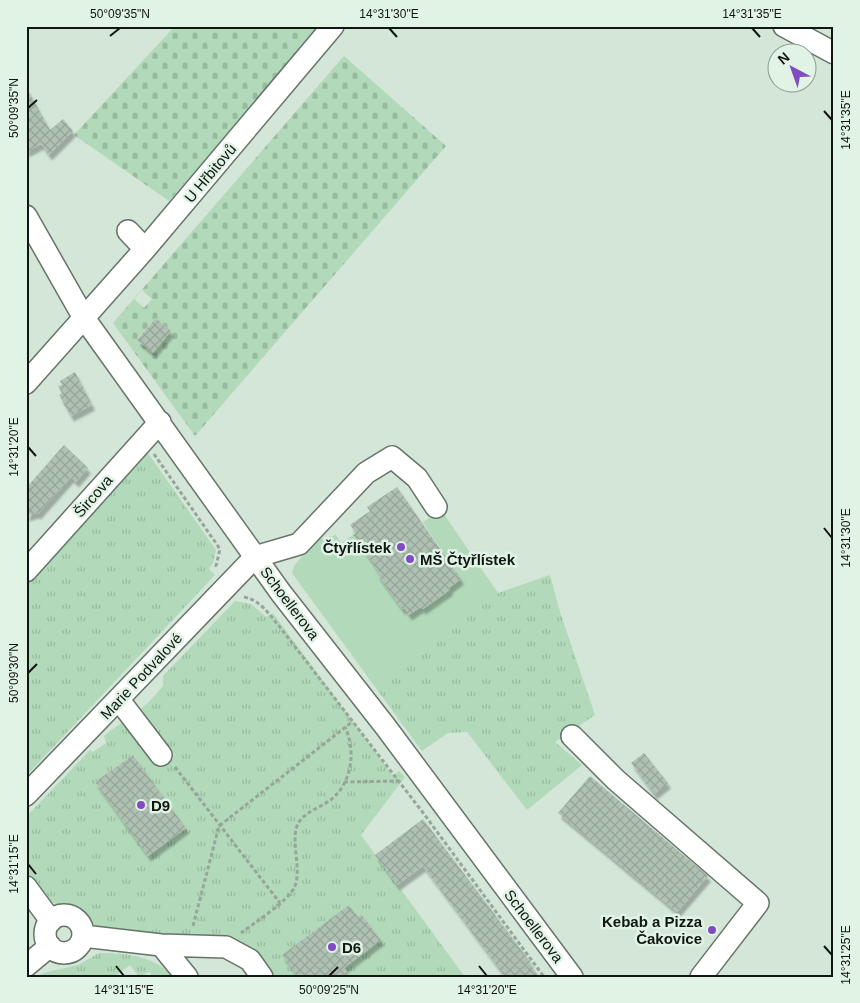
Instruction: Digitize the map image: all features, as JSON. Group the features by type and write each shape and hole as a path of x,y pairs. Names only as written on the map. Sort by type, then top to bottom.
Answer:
{"street":[{"name":"U Hřbitovů","path":"26,383 145,249 333,26"},
{"path":"784,26 834,53"},
{"name":"Schoellerova","path":"26,216 84,318 281,594 391,734 572,977"},
{"path":"128,231 145,249"},
{"name":"Šircova","path":"26,570 143,438 160,422"},
{"path":"255,557 299,544 366,472 392,457 417,478 436,507"},
{"name":"Marie Podvalové","path":"26,795 255,557"},
{"path":"119,700 161,755"},
{"path":"572,736 616,780 758,903 700,977"},
{"path":"26,887 51,921"},
{"path":"61,915 72,916 81,924 83,936 78,947 73,951 61,952 50,946 45,933 51,921 61,915"},
{"path":"83,936 161,945 226,947 250,960 262,977"},
{"path":"161,945 187,977"},
{"path":"26,966 50,946"}],"path":[{"path":"143,438 220,549 216,566 234,596 250,598 263,607 399,781 544,977"},
{"path":"187,946 219,826 352,722"},
{"path":"226,947 240,933 280,903 295,887 298,868 296,834 298,823 306,815 333,798 344,782 350,768 351,743 345,727"},
{"path":"161,755 177,768 219,826 280,903"},
{"path":"344,782 399,781"}],"green space":[{"path":"175,26 321,26 169,201 74,135"},
{"path":"344,56 446,146 195,436 113,323","holes":["142,290 152,299 144,308 134,299","156,318 171,331 153,352 137,339"]},
{"path":"143,446 216,550 213,563 209,569 215,575 26,776 26,582 47,562"},
{"path":"441,510 498,593 375,687 292,573 294,566 316,540 336,535 341,543 353,535 379,572 377,574 402,609 404,608 409,615 421,607 423,609 450,590 449,588 461,579 423,522"},
{"path":"550,575 560,612 595,715 555,742 582,765 527,810 467,732 448,733 422,751 375,687 498,593"},
{"path":"235,601 251,604 266,617 273,613 393,776 399,771 405,777 361,835 465,977 351,977 344,968 381,940 361,914 298,977 265,977 250,957 95,929 80,912 59,906 49,900 26,870 26,817 90,750 93,752 106,743 104,736 148,703 163,686 163,676","holes":["133,755 186,828 148,855 95,782"]},
{"path":"99,953 140,957 158,964 174,977 153,977 149,972 139,977 130,965 114,977 38,977 43,973 78,965"}],"building":[{"path":"26,87 50,130 63,119 73,131 49,155 41,144 26,152"},
{"path":"156,318 171,331 153,353 137,340"},
{"path":"75,372 92,405 71,416 59,395 62,393 58,386 62,385 60,381"},
{"path":"64,445 88,468 76,482 71,477 38,514 26,516 29,506 26,504 26,488"},
{"name":"Čtyřlístek","path":"397,487 461,579 449,588 450,590 423,609 421,607 409,615 404,608 402,609 377,574 379,572 353,535 356,533 350,525 370,511 367,507"},
{"path":"644,753 668,783 654,794 631,763"},
{"name":"D9","path":"133,755 186,828 148,856 95,782"},
{"path":"590,776 708,876 677,912 558,813"},
{"path":"423,819 531,963 539,977 505,977 423,866 397,885 375,855"},
{"name":"D6","path":"349,905 358,917 361,914 381,940 344,968 351,977 298,977 282,955"}],"place":[{"name":"Čtyřlístek","path":"401,547"},
{"name":"MŠ Čtyřlístek","path":"410,559"},
{"name":"D9","path":"141,805"},
{"name":"Kebab a Pizza Čakovice","path":"712,930"},
{"name":"D6","path":"332,947"}]}
